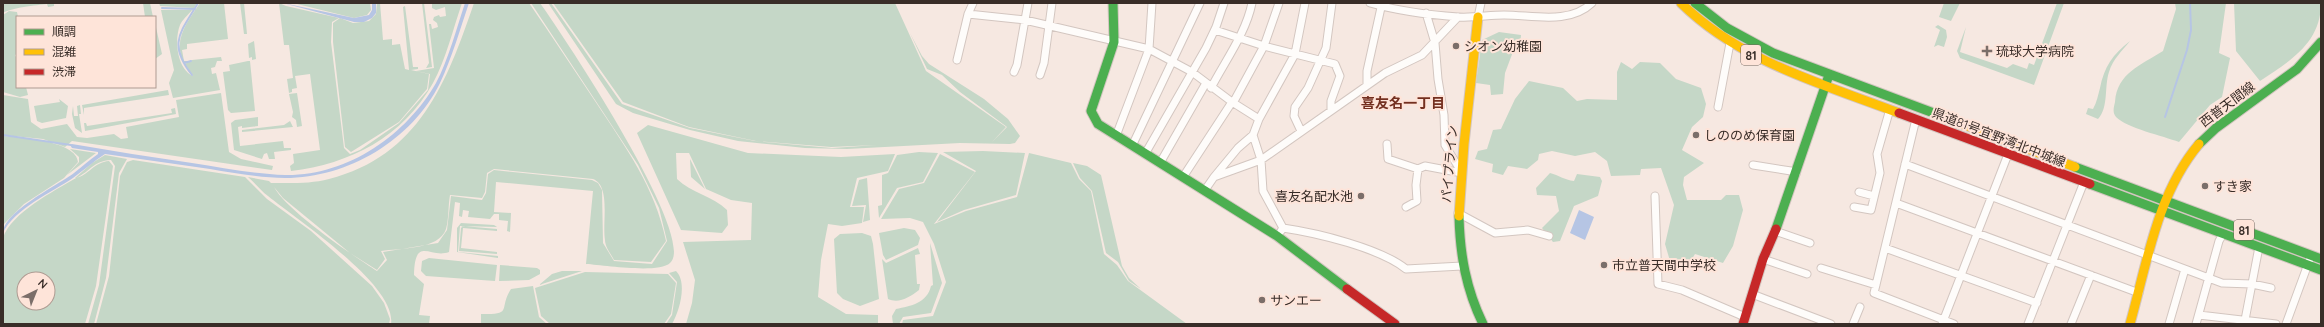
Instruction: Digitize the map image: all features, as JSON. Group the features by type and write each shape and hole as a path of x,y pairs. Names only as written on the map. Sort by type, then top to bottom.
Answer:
{"street":[{"path":"957,60 968,14 973,3"},
{"path":"1014,72 1028,3"},
{"path":"1040,75 1052,3"},
{"path":"1113,3 1114,42 1091,111 1098,124 1277,236 1395,324"},
{"path":"1116,136 1149,49 1152,3"},
{"path":"1132,146 1200,3"},
{"path":"1145,154 1215,30 1224,3"},
{"path":"1160,163 1238,38 1250,13 1252,3"},
{"path":"1183,177 1232,103 1264,46 1279,3"},
{"path":"1205,190 1238,148 1253,135 1259,119 1295,54 1305,3"},
{"path":"1301,131 1294,116 1295,107 1321,61 1330,28 1332,3"},
{"path":"1370,3 1458,17 1478,17 1504,14 1537,17 1566,16 1583,11 1592,3"},
{"name":"パイプライン","path":"1481,3 1478,17 1458,213 1462,266 1468,293 1483,324"},
{"name":"県道81号宜野湾北中城線","path":"1682,3 1709,29 1730,43 1768,63 2321,270"},
{"name":"県道81号宜野湾北中城線","path":"1695,3 1720,24 1743,39 1829,75 2321,259"},
{"path":"1367,85 1367,71 1382,5"},
{"path":"1426,13 1435,43 1438,80 1444,115 1445,145 1462,173"},
{"path":"968,14 1025,20 1149,49 1192,72 1232,103 1259,119"},
{"path":"1214,177 1261,160 1384,73 1422,55 1458,17"},
{"path":"1215,30 1264,46 1335,64 1340,76 1331,101 1331,110"},
{"name":"西普天間線","path":"2130,324 2166,201 2186,160 2203,139 2299,67 2321,42"},
{"path":"1718,107 1730,43"},
{"path":"1655,196 1658,284 1682,290 1744,321 1763,259 1796,174 1829,75"},
{"path":"1854,206 1871,210 1880,173 1877,154 1890,109"},
{"path":"1916,119 1874,293 1943,322 1954,324"},
{"path":"1253,135 1261,160 1263,190 1283,228"},
{"path":"1387,144 1388,159 1418,169 1425,166 1462,173"},
{"path":"1943,322 2012,144"},
{"path":"1905,164 1992,198 2222,283 2252,284 2271,288"},
{"path":"1753,165 1791,171 1796,174"},
{"path":"1406,207 1417,201 1416,185 1418,169"},
{"path":"2028,324 2084,182"},
{"path":"1859,192 1874,196"},
{"path":"1896,203 1978,235 2139,292"},
{"path":"1458,213 1495,233 1528,230 1549,236"},
{"path":"1277,236 1283,228"},
{"path":"1283,228 1318,234 1394,260 1406,269 1462,266"},
{"path":"1775,231 1810,244"},
{"path":"2196,324 2223,234"},
{"path":"2246,320 2259,247"},
{"path":"1885,248 1961,277 2037,303"},
{"path":"2286,324 2311,256"},
{"path":"1763,259 1807,274"},
{"path":"1821,268 1876,285"},
{"path":"2169,324 2185,269"},
{"path":"2071,324 2091,275"},
{"path":"1752,294 1831,324"},
{"path":"1853,324 1860,307"},
{"path":"2199,315 2276,324"}],"green space":[{"path":"3,3 54,3 54,6 48,7 47,4 31,6 6,11 3,13"},
{"path":"143,3 150,3 153,16 145,16"},
{"path":"159,3 197,3 194,8 160,6"},
{"path":"200,3 224,3 228,39 187,44 187,49 182,50 184,61 190,61 184,63 180,46 183,31"},
{"path":"240,3 244,3 247,34 244,34"},
{"path":"279,3 286,6 339,18 332,22 331,42 344,148 350,154 360,150 399,123 428,90 430,74 416,71 434,68 429,24 431,24 432,29 438,27 437,23 433,20 434,17 439,15 440,17 446,16 445,7 436,10 432,8 432,3 462,3 438,74 421,102 406,119 373,145 354,154 334,162 291,171 290,166 294,163 293,154 320,150 310,74 295,76 297,88 292,89 292,92 289,93 287,79 293,78 289,45 284,45"},
{"path":"293,3 370,3 371,10 367,15 354,18"},
{"path":"377,3 380,3 383,40 392,39 392,45 400,44 405,69 409,70 403,7 405,6 413,67 418,67 418,69 411,70 429,74 427,89 399,122 351,152 345,147 333,42 333,23 340,18 353,23 369,21 376,14"},
{"path":"422,3 424,3 432,67 426,68 429,63"},
{"path":"474,3 529,3 629,152 655,203 666,241 651,262 614,260 605,243 605,205 602,189 599,183 593,179 494,169 487,173 485,192 482,198 450,195 446,229 442,236 436,241 423,245 438,243 447,230 451,196 482,200 486,193 488,174 494,170 592,180 598,183 602,190 603,243 614,261 652,264 667,241 659,208 638,165 531,3 540,3 598,92 624,135 647,178 665,216 674,246 670,263 654,268 586,264 593,191 496,182 494,212 511,213 510,232 507,231 508,221 499,220 499,214 494,214 490,219 468,217 469,211 463,210 462,217 459,216 460,203 455,202 449,252 421,252 417,256 415,263 414,275 424,284 419,315 430,316 429,324 391,324 389,308 378,291 362,273 343,254 265,194 248,177 269,181 271,183 322,181 360,168 386,153 407,134 425,112 440,87 453,61","holes":["274,187 283,198 350,253 292,208 281,197","402,249 383,252 387,260 377,271 351,253 377,270 385,259 381,251"]},
{"path":"548,3 551,3 622,104 690,128 755,141 832,148 877,145 831,147 756,141 689,127 623,102 553,3 895,3 926,71 1006,127 992,142 1007,127 960,92 942,75 927,69 910,33 922,56 929,64 984,99 1008,119 1020,136 1015,143 1010,144 960,143 847,149 805,148 738,141 690,130 633,113 616,104"},
{"path":"1944,3 1960,3 1951,21 1939,17"},
{"path":"2057,3 2064,3 2034,85 1960,58 1957,51 1966,27 1960,52 2007,68 2013,64 2027,69 2029,63 2034,65"},
{"path":"2175,3 2226,3 2219,53 2230,58 2222,97 2210,105 2179,142 2128,125 2116,117 2114,111 2117,92 2125,77 2163,51 2176,9"},
{"path":"2234,3 2321,3 2320,17 2310,40 2302,50 2260,81 2236,51"},
{"path":"161,10 192,10 181,23 178,31 177,46 180,61 183,67 193,76 185,64 192,60 221,57 222,61 217,61 215,67 211,68 212,74 216,73 220,90 173,98 169,83 174,70"},
{"path":"9,11 17,12 15,55 16,88 26,88 28,95 20,97 3,92 3,15"},
{"path":"1938,25 1946,30 1947,37 1944,47 1938,45 1934,47 1940,30 1935,27"},
{"path":"156,27 162,54 156,58"},
{"path":"1499,32 1521,35 1520,48 1514,49 1505,73 1503,94 1491,95 1490,85 1476,83 1482,40"},
{"path":"254,41 256,59 252,60 252,57 249,58 248,44"},
{"path":"2130,41 2118,55 2111,67 2104,109 2098,119 2086,114 2088,108 2093,109 2104,74 2110,62 2114,56"},
{"path":"250,61 255,111 231,113 228,110 223,72 230,71 229,65"},
{"path":"1621,62 1632,69 1640,62 1660,63 1676,79 1701,88 1706,104 1703,117 1692,127 1682,150 1704,163 1684,177 1683,185 1687,200 1721,200 1726,195 1739,195 1743,210 1733,246 1723,263 1695,254 1687,267 1673,271 1665,244 1674,205 1661,168 1641,169 1640,175 1611,176 1607,161 1595,152 1575,156 1552,151 1539,154 1538,160 1527,169 1508,166 1503,175 1492,172 1493,164 1475,159 1478,151 1487,149 1493,130 1501,129 1515,99 1529,81 1563,88 1577,101 1587,99 1617,100 1617,72"},
{"path":"168,90 169,95 84,108 84,115 82,105"},
{"path":"221,93 229,152 241,159 273,166 272,170 72,141 65,147 43,139 3,135 3,95 28,99 31,122 41,129 67,124 77,137 87,138 114,134 121,139 128,138 126,127 179,117 176,100"},
{"path":"297,93 302,126 297,127 296,120 292,117 293,112 289,94"},
{"path":"59,99 68,106 66,118 42,123 37,121 34,106 60,102"},
{"path":"80,105 81,114 79,114 82,133 75,128 72,114 73,106 74,116 78,116 77,106"},
{"path":"175,108 176,114 85,131 84,123 86,123 87,126 172,113 171,109"},
{"path":"258,117 258,126 238,127 240,146 283,141 284,148 291,148 291,150 274,152 275,159 269,159 267,153 264,154 262,159 234,150 231,123 235,120"},
{"path":"290,121 293,127 242,132 242,130 284,125"},
{"path":"648,125 748,153 841,157 895,154 888,171 857,178 850,207 864,207 862,223 842,226 828,224 821,260 818,297 846,314 878,315 878,324 686,324 692,303 695,280 683,242 751,240 752,203 731,200 706,189 689,153 676,153 677,179 689,188 715,201 727,210 728,225 722,233 681,230 637,133"},
{"path":"3,136 33,139 58,145 68,149 75,155 78,162 64,178 24,204 3,225"},
{"path":"70,149 96,153 67,175 79,162 79,157"},
{"path":"983,151 1025,153 1016,195 964,210 937,222 976,171 943,152"},
{"path":"919,152 938,153 923,182 897,188 879,218 878,206 882,205 882,175 888,173 897,155"},
{"path":"1029,153 1071,163 1079,179 1091,191 1104,254 1117,265 1128,281 1187,324 902,324 903,320 933,316 946,282 934,244 923,222 910,218 881,219 899,189 924,183 940,154 975,172 934,224 966,211 1017,197"},
{"path":"105,155 127,159 119,173 106,278 94,324 88,324 99,285 115,166 111,160 100,162 75,178 92,163"},
{"path":"690,159 705,189 691,177"},
{"path":"133,160 245,177 267,199 311,231 372,286 384,303 390,319 389,324 96,324 109,276 120,176 127,162"},
{"path":"109,161 113,166 96,286 85,324 3,324 3,238 15,220 24,211 45,196 85,174 99,164"},
{"path":"1073,163 1087,166 1101,175 1122,266 1129,278 1141,289 1129,281 1118,262 1106,253 1092,191 1080,178"},
{"path":"1550,173 1567,180 1574,181 1577,174 1600,177 1602,181 1598,196 1574,206 1560,241 1553,242 1542,228 1559,211 1556,196 1537,195 1536,188"},
{"path":"867,178 870,220 863,222 866,205 852,206 859,180"},
{"path":"461,223 494,225 497,227 460,226 458,252 498,256 498,258 457,252 457,228"},
{"path":"463,226 497,229 497,231 463,228 461,248 497,252 497,254 459,251 461,228"},
{"path":"904,228 915,230 920,238 918,245 886,260 883,255 879,233"},
{"path":"862,233 871,236 879,299 860,306 843,299 837,293 834,239 840,234"},
{"path":"930,243 942,283 931,313 903,317 899,324 893,324 892,316 896,309 918,303 926,296 933,285"},
{"path":"918,248 920,254 915,255 917,284 920,284 919,290 900,300 896,301 888,299 882,259 886,263"},
{"path":"429,258 497,265 495,281 426,276 421,271 422,261"},
{"path":"500,265 537,268 540,270 540,274 529,280 499,281"},
{"path":"562,271 582,271 539,285 552,274"},
{"path":"676,271 680,276 682,290 680,305 672,324 666,324 672,315 677,282 669,273"},
{"path":"585,272 668,274 676,283 671,314 664,324 550,324 541,316 535,288"},
{"path":"533,286 539,317 547,324 481,324 481,314 502,312 511,289"}],"water":[{"path":"283,3 354,18 369,15 372,10 372,3 376,3 376,13 372,18 364,22 354,22"},
{"path":"465,3 469,3 452,54 440,83 428,103 413,122 395,138 376,152 354,163 332,171 309,176 276,178 105,154 73,178 24,209 8,224 3,233 5,225 21,208 74,173 98,154 98,152 72,148 70,145 72,144 239,170 285,175 308,173 331,168 353,160 373,149 392,135 409,119 423,102 436,83 444,65"},
{"path":"1579,210 1594,217 1585,240 1570,233"}],"waterway":[{"path":"192,75 184,64 178,46 182,30 198,3"},
{"path":"2165,117 2187,50 2191,30 2190,3"},
{"path":"162,8 195,9"},
{"path":"184,63 191,61"},
{"path":"3,135 71,145"}],"traffic: fast":[{"path":"1113,3 1114,42 1091,111 1098,124 1277,236 1347,289"},
{"path":"1695,3 1727,28 1773,53 1947,118"},
{"path":"2199,144 2216,128 2297,69 2321,42"},
{"path":"1776,229 1829,75"},
{"path":"2075,167 2321,259"},
{"path":"2090,184 2321,270"},
{"path":"1459,216 1465,272 1472,298 1483,324"}],"traffic: slow":[{"path":"1681,3 1704,23 1730,41 1756,56 1812,81 1899,113"},
{"path":"1459,216 1464,144 1478,17"},
{"path":"1947,118 2075,167"},
{"path":"2130,324 2148,253 2163,207 2173,185 2199,144"}],"traffic: jam":[{"path":"1899,113 2090,184"},
{"path":"1743,324 1763,259 1776,229"},
{"path":"1347,289 1395,324"}],"place":[{"name":"シオン幼稚園","path":"1456,46"},
{"name":"琉球大学病院","path":"1987,51"},
{"name":"しののめ保育園","path":"1696,135"},
{"name":"すき家","path":"2205,186"},
{"name":"喜友名配水池","path":"1361,196"},
{"name":"市立普天間中学校","path":"1604,265"},
{"name":"サンエー","path":"1262,300"}],"district":[{"name":"喜友名一丁目","path":"1403,103"}]}
